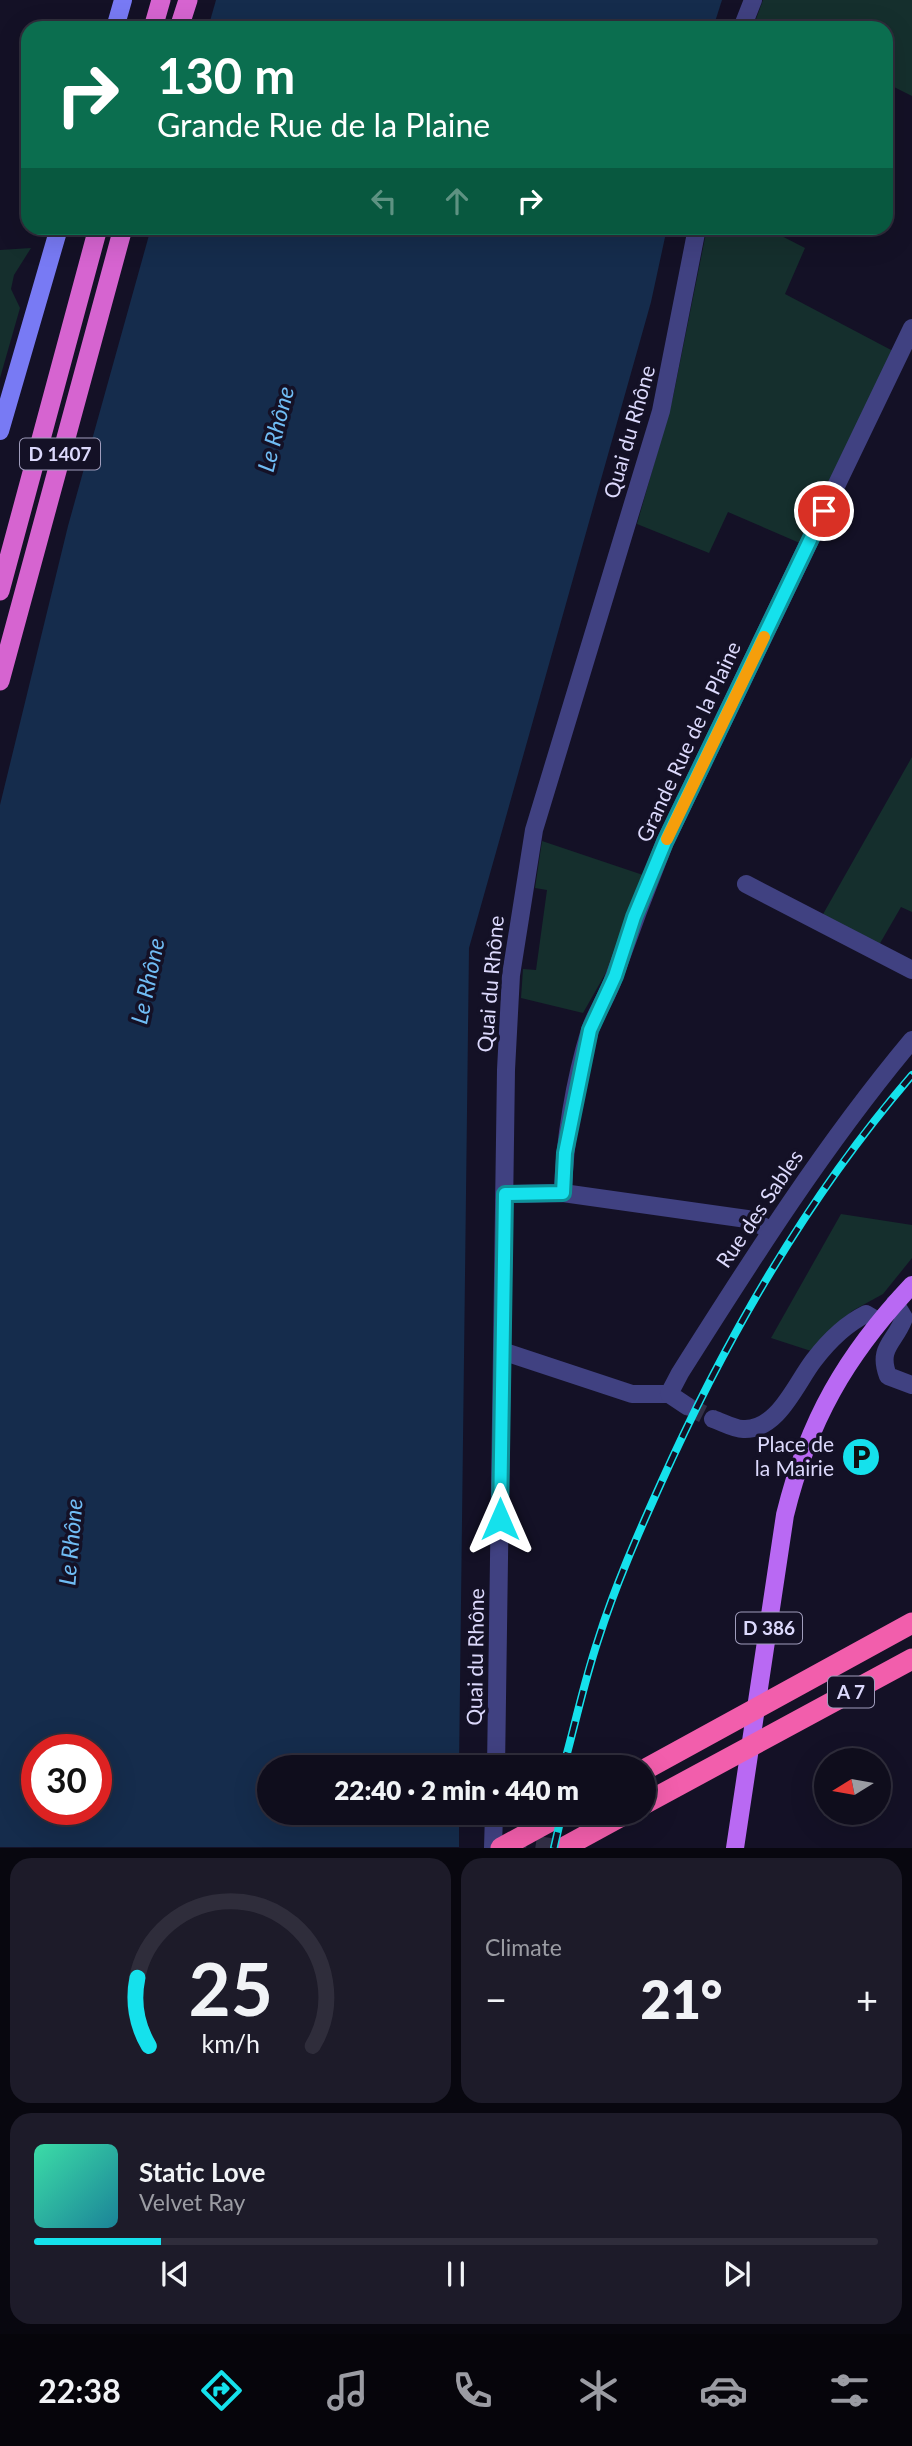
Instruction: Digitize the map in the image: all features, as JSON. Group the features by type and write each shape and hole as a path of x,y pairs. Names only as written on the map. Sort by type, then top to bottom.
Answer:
{"highway":[{"path":"155,21 161,0"},
{"path":"181,21 188,0"},
{"name":"D 1407","path":"0,591 96,235"},
{"name":"D 1407","path":"0,681 121,235"},
{"name":"A 7","path":"656,1763 912,1623"},
{"name":"A 7","path":"656,1797 912,1659"},
{"path":"498,1844 539,1825"},
{"path":"564,1847 605,1825"}],"main road":[{"path":"117,21 123,0"},
{"path":"0,431 57,235"},
{"name":"D 386","path":"736,1847 785,1515 796,1469 821,1413 854,1352 878,1321 912,1285"}],"street":[{"path":"745,21 753,0"},
{"name":"Quai du Rhône","path":"496,1755 508,1000 534,830 669,383 696,235"},
{"name":"Grande Rue de la Plaine","path":"563,1193 565,1153 588,1038 615,976 634,917 665,842 912,328"},
{"path":"746,884 912,970"},
{"name":"Rue des Sables","path":"669,1394 771,1230 847,1121 912,1040"},
{"path":"505,1194 563,1193 747,1219 771,1230"},
{"path":"895,1303 904,1318 900,1330 884,1351 883,1363 888,1376 912,1385"},
{"path":"713,1419 743,1430 759,1426 775,1416 815,1359 854,1320 866,1314 878,1321"},
{"path":"502,1351 632,1394 669,1394 687,1406"},
{"path":"496,1825 498,1844"}],"green space":[{"path":"763,0 912,0 912,96 893,86 893,21 756,19"},
{"path":"706,235 780,235 805,248 785,294 893,351 802,544 728,512 709,553 637,524 673,397"},
{"path":"31,248 14,275 11,289 20,308 0,378 0,250"},
{"path":"912,757 912,912 901,907 879,945 822,916"},
{"path":"542,841 643,875 608,969 583,1013 521,998 523,969 536,970 547,890 535,888"},
{"path":"841,1214 912,1225 912,1258 883,1294 852,1311 811,1351 771,1338"}],"water":[{"path":"216,0 722,0 715,21 210,21"},
{"name":"Le Rhône","path":"149,235 665,235 651,302 469,948 459,1755 257,1755 257,1825 459,1825 459,1847 0,1847 0,805 68,526"}],"tunnel":[{"path":"687,1406 713,1419"},
{"path":"509,1841 558,1848"}],"railway":[{"path":"566,1755 593,1656 619,1580 661,1483 713,1375 804,1219 838,1169 912,1075"},
{"path":"554,1848 559,1825"}],"slow traffic":[{"path":"667,839 764,637"}],"place":[{"name":"Place de la Mairie","path":"861,1457"}],"route":[{"path":"500,1519 505,1194 563,1193 565,1153 590,1030 615,976 634,917 665,842 824,511"}]}
